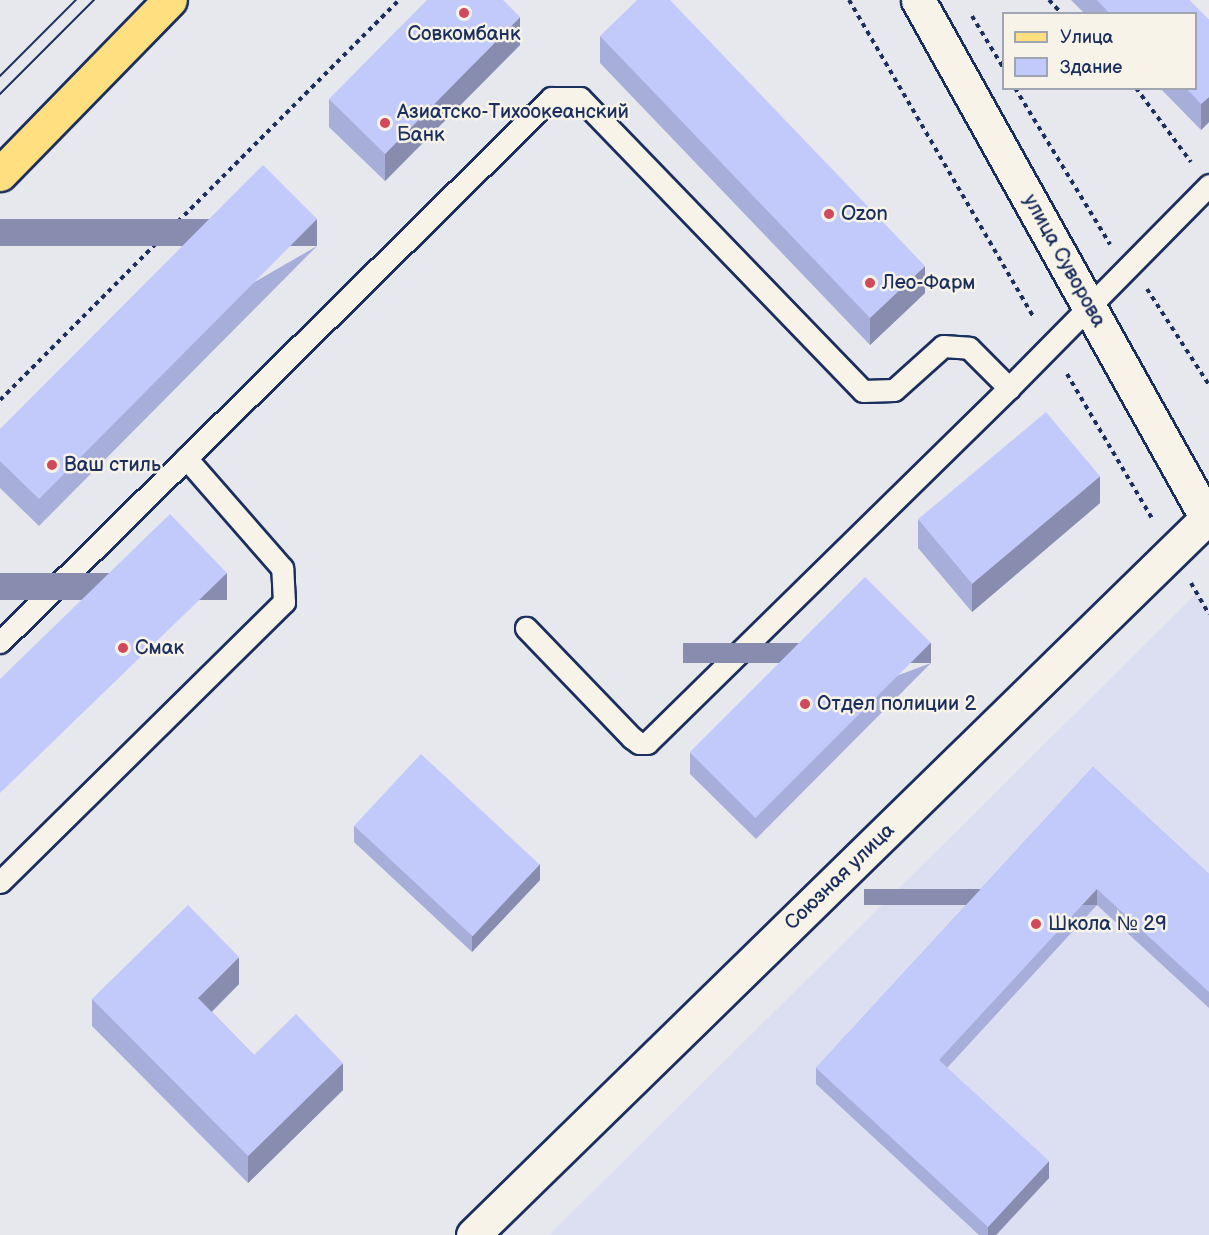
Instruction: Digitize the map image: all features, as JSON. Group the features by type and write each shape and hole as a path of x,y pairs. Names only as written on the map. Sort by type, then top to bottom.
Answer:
{"main road":[{"path":"0,174 170,0"}],"street":[{"name":"улица Суворова","path":"918,0 1208,520"},
{"name":"Союзная улица","path":"473,1235 1208,520"}],"lane":[{"path":"0,642 551,98 580,98 862,391 894,390 943,346 969,348 1009,388"},
{"path":"526,628 632,738 647,743 1009,388 1209,185"},
{"path":"0,882 284,602 282,568 186,458"}],"path":[{"path":"0,400 399,0"},
{"path":"849,0 1143,504"},
{"path":"1049,0 1060,12"},
{"path":"969,10 1002,66"},
{"path":"1138,90 1209,185"},
{"path":"1194,586 1209,614"}],"shaded area":[{"name":"Школа № 29","path":"1197,593 1209,614 1209,1235 549,1235"}],"building":[{"path":"427,0 503,0 520,17 385,154 329,99"},
{"path":"637,0 670,0 925,266 870,318 600,36"},
{"path":"1097,0 1189,0 1209,20 1209,97 1201,104 1188,90 1197,90 1197,12 1108,12"},
{"path":"263,165 317,219 39,499 0,461 0,429"},
{"path":"1046,412 1100,476 972,584 918,519"},
{"path":"170,514 227,573 0,793 0,679"},
{"path":"865,577 931,643 755,818 690,752"},
{"path":"421,754 539,864 473,936 354,826"},
{"path":"1093,767 1209,874 1209,992 1097,889 939,1060 1049,1161 988,1227 816,1068"},
{"path":"188,905 239,957 198,998 254,1055 296,1014 343,1063 248,1156 92,999"}],"tram line":[{"path":"0,76 76,0"},
{"path":"0,94 94,0"}],"place":[{"name":"Совкомбанк","path":"464,13"},
{"name":"Азиатско-Тихоокеанский Банк","path":"385,123"},
{"name":"Ozon","path":"829,214"},
{"name":"Лео-Фарм","path":"870,283"},
{"name":"Ваш стиль","path":"52,465"},
{"name":"Смак","path":"123,648"},
{"name":"Отдел полиции 2","path":"805,704"},
{"name":"Школа № 29","path":"1036,924"}]}
